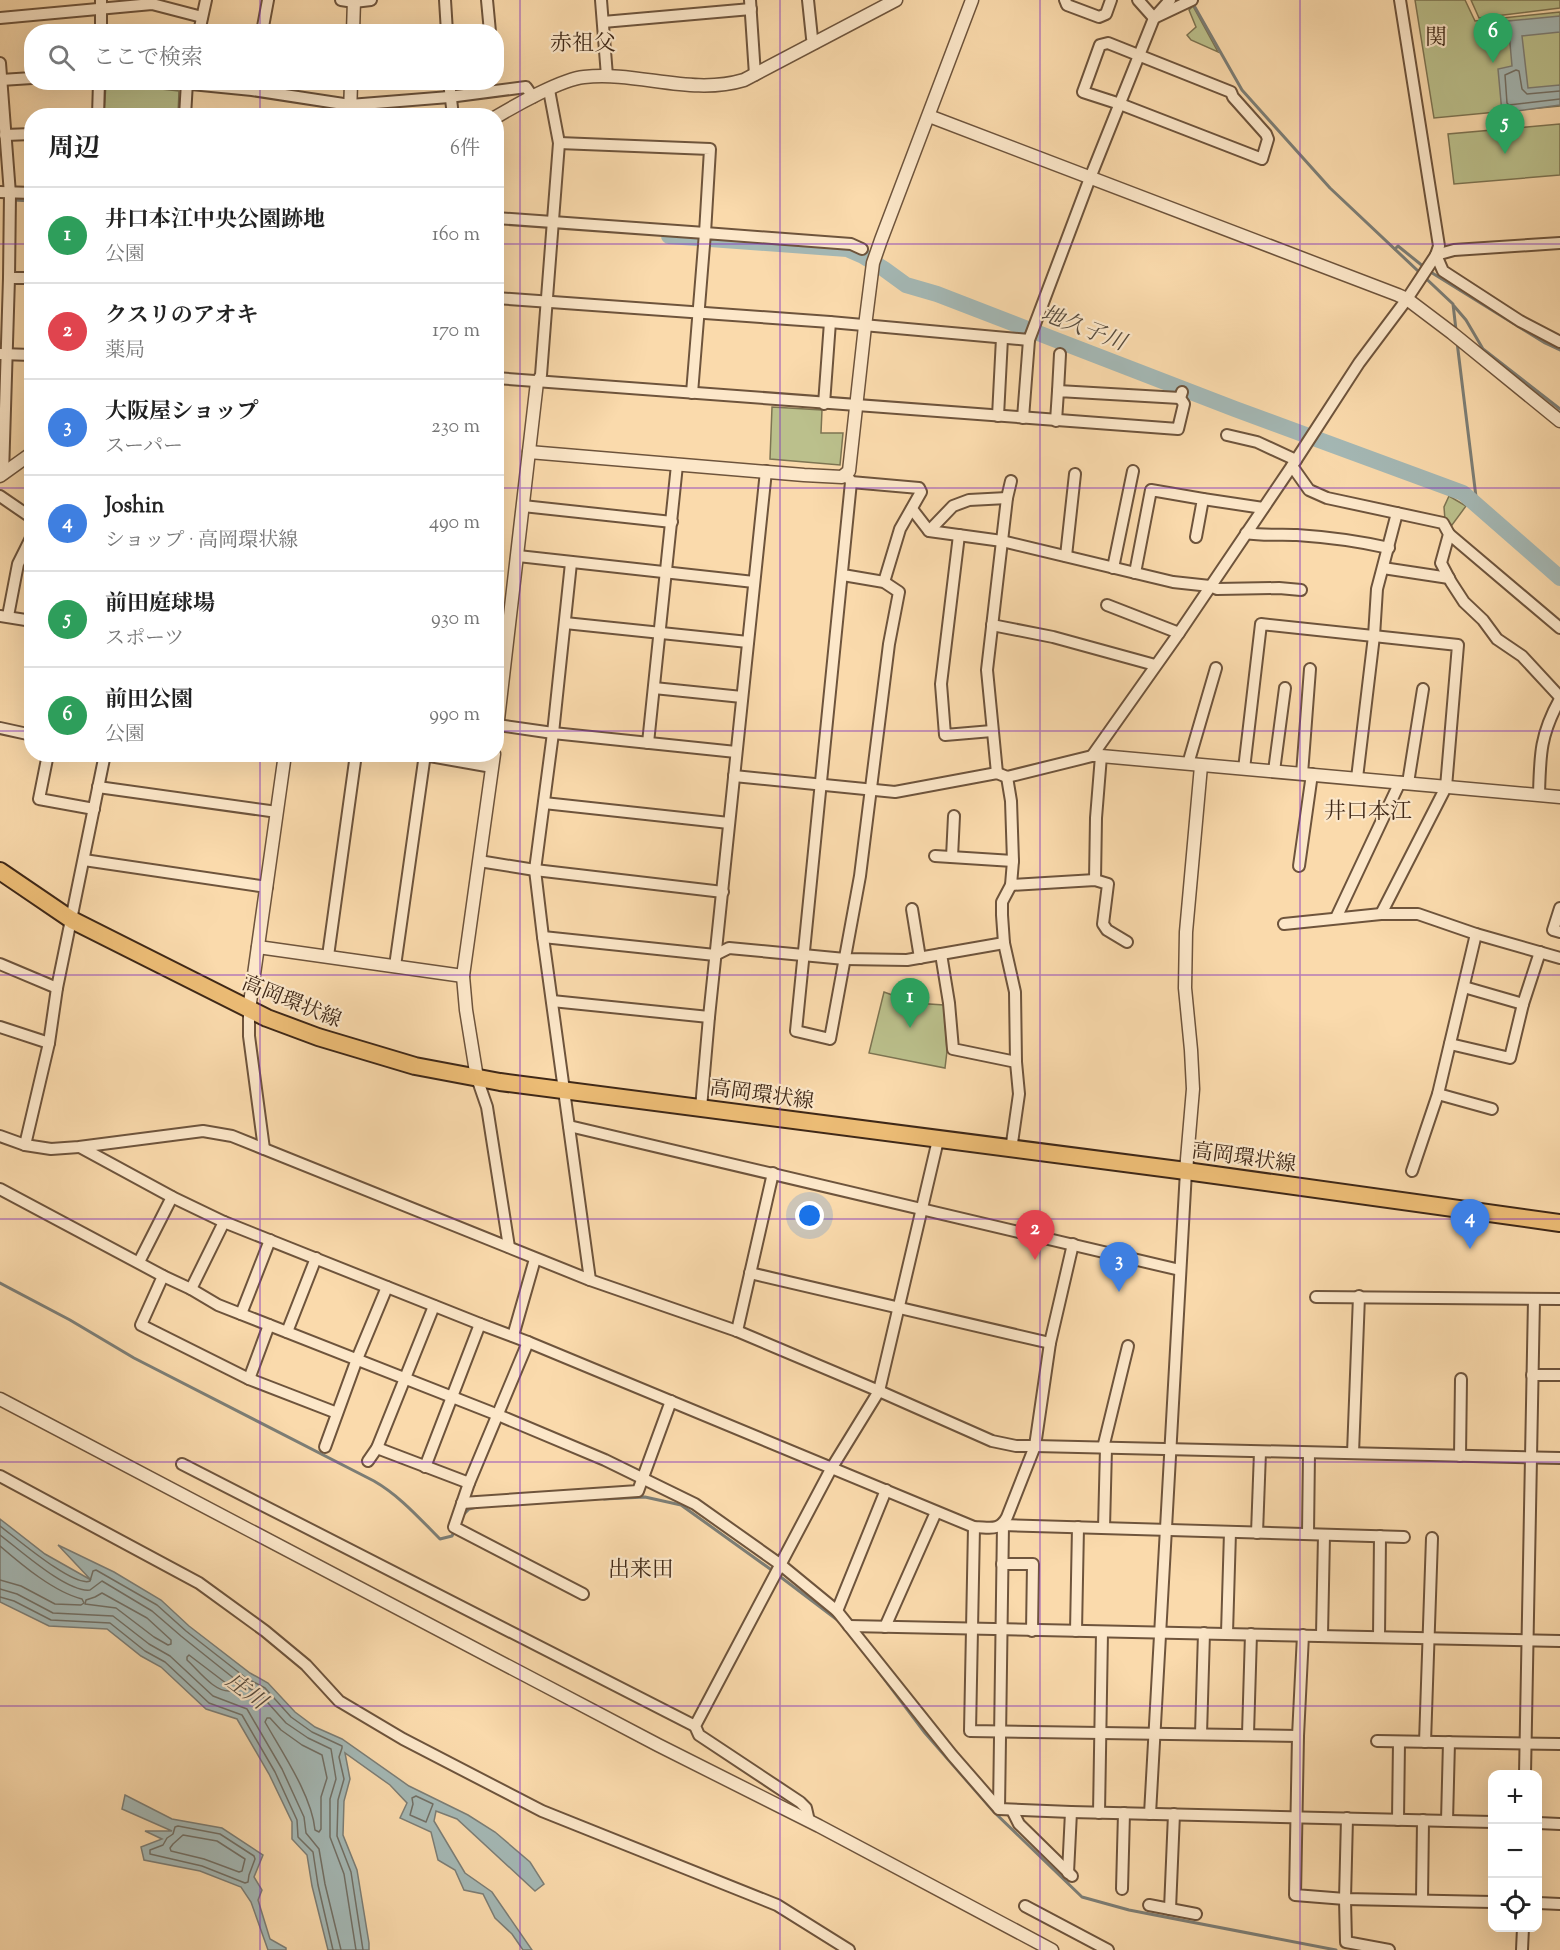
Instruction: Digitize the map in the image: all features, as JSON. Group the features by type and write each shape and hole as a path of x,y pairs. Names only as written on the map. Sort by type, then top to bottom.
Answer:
{"main road":[{"name":"高岡環状線","path":"0,871 72,920 249,1010 328,1040 415,1066 477,1078 564,1090 1186,1171 1560,1223"}],"street":[{"path":"201,24 206,0"},
{"path":"264,24 268,0"},
{"path":"352,24 349,1 371,0"},
{"path":"446,0 447,24"},
{"path":"487,0 489,24"},
{"path":"601,0 607,76"},
{"path":"808,0 814,43"},
{"path":"843,575 884,582 899,592 889,644 860,876 830,1039 796,1031 843,575 855,406 873,263 972,0"},
{"path":"1065,0 1067,4 1099,17 1106,14 1112,0"},
{"path":"1138,0 1154,18"},
{"path":"1023,418 1031,334 1154,18 1170,0"},
{"path":"1095,880 1096,756 1359,363 1407,299 1436,255 1439,246 1400,0"},
{"path":"1154,18 1190,1"},
{"path":"504,113 533,97 582,77 607,76 708,87 727,85 755,75 888,2"},
{"path":"0,18 101,4 152,4 202,17"},
{"path":"101,4 101,24"},
{"path":"603,22 751,5 755,75"},
{"path":"1108,43 1139,55 1231,93 1266,134 1268,139 1262,159 1083,92 1100,45 1108,43"},
{"path":"0,63 6,193 10,206 9,278 3,354 1,475"},
{"path":"1,80 24,79"},
{"path":"504,87 526,87 533,97"},
{"path":"98,108 99,90"},
{"path":"186,108 187,90"},
{"path":"269,90 342,108"},
{"path":"350,108 351,90"},
{"path":"449,90 451,108"},
{"path":"364,108 480,90"},
{"path":"504,676 537,382 541,375 559,143 549,90"},
{"path":"929,116 1407,299 1560,421"},
{"path":"5,135 24,134"},
{"path":"559,143 710,149 692,393"},
{"path":"6,193 24,193"},
{"path":"504,219 552,225 851,244 862,249"},
{"path":"1436,255 1454,250 1560,243"},
{"path":"1436,255 1443,272 1520,321 1560,342"},
{"path":"9,278 24,278"},
{"path":"504,298 830,322 1002,338 1031,334"},
{"path":"824,404 830,322"},
{"path":"999,416 1002,338"},
{"path":"3,354 24,355"},
{"path":"1056,421 1060,354"},
{"path":"504,379 1178,429 1184,404 1181,395 1058,391"},
{"path":"1227,435 1257,442 1294,463 1309,490 1328,498 1443,523 1449,534 1560,628"},
{"path":"529,452 842,477 919,488 921,492 900,529 884,582"},
{"path":"1,475 24,459"},
{"path":"648,743 677,465"},
{"path":"701,1108 766,471"},
{"path":"1113,567 1133,471"},
{"path":"1066,556 1075,474"},
{"path":"1011,481 1006,498 987,670 992,731 1002,775 1011,801 1013,861 1011,885 1002,902 1004,943 1015,992 1019,1094 1011,1150"},
{"path":"1135,573 1151,490 1263,507"},
{"path":"0,496 24,512"},
{"path":"928,531 953,506 969,500 1006,498"},
{"path":"1196,537 1203,499"},
{"path":"523,506 672,522"},
{"path":"912,509 928,531 1002,541 1173,582 1210,586 1217,589 1301,590"},
{"path":"1357,778 1374,636 1377,589 1397,513"},
{"path":"1246,533 1348,539 1389,548"},
{"path":"1449,534 1441,563 1464,602 1483,620 1497,639 1522,656 1560,698 1550,718 1540,750 1539,795"},
{"path":"958,535 941,684 945,735 992,731"},
{"path":"24,552 18,564 4,616 24,620"},
{"path":"518,556 754,582"},
{"path":"571,563 553,733 535,870 590,1280"},
{"path":"1383,568 1449,579"},
{"path":"1107,605 1179,633"},
{"path":"504,620 511,621"},
{"path":"565,623 748,642"},
{"path":"1244,769 1261,624 1458,645 1446,787 1381,914"},
{"path":"992,625 1053,637 1155,665"},
{"path":"1150,1814 1180,1270 1193,1089 1185,988 1194,765 1216,668"},
{"path":"1299,866 1307,774 1310,669"},
{"path":"654,688 742,696"},
{"path":"1274,771 1285,688"},
{"path":"1336,918 1404,782 1423,689"},
{"path":"0,728 24,733"},
{"path":"504,731 553,733 736,752"},
{"path":"734,776 895,792 1002,775 1096,756 1560,797"},
{"path":"46,762 39,799 93,809"},
{"path":"25,1145 49,1043 57,988 103,762"},
{"path":"264,1149 249,1036 249,1010 284,762"},
{"path":"328,957 355,762"},
{"path":"395,966 421,762"},
{"path":"493,762 463,976 477,1078 488,1107 509,1247"},
{"path":"98,787 277,812"},
{"path":"544,803 729,823"},
{"path":"952,857 954,816"},
{"path":"935,856 1013,861"},
{"path":"84,860 267,887"},
{"path":"479,861 535,870 723,892"},
{"path":"1011,885 1095,880 1108,884 1103,924 1107,930 1127,942"},
{"path":"1560,908 1553,930 1560,932"},
{"path":"912,909 920,958"},
{"path":"1284,924 1381,914 1418,914 1476,934 1560,958"},
{"path":"1412,1171 1438,1094 1476,934"},
{"path":"543,937 716,955 729,948 844,959 907,960 1004,943"},
{"path":"258,946 463,976"},
{"path":"1450,1044 1510,1058 1522,1004 1540,952"},
{"path":"942,954 953,1049 1016,1062"},
{"path":"0,964 57,988"},
{"path":"1464,987 1522,1004"},
{"path":"552,1001 709,1017"},
{"path":"0,1027 49,1043"},
{"path":"1438,1094 1492,1109"},
{"path":"569,1126 1180,1270"},
{"path":"1,1139 51,1149 203,1131 232,1136 590,1280 737,1331 992,1441 1016,1446 1560,1458"},
{"path":"695,1726 831,1469 879,1391 938,1140"},
{"path":"79,1147 224,1222 528,1342 974,1527 996,1528 1003,1525 1404,1537"},
{"path":"737,1331 773,1173"},
{"path":"0,1189 218,1305 498,1415 605,1460 694,1504 780,1565 837,1611 952,1755 999,1809 1488,1822"},
{"path":"138,1262 172,1197"},
{"path":"191,1289 224,1222"},
{"path":"241,1314 270,1239"},
{"path":"999,1809 1003,1525 1035,1446 1050,1343 1073,1244"},
{"path":"287,1332 315,1258"},
{"path":"513,1336 536,1259"},
{"path":"750,1273 1050,1343"},
{"path":"163,1276 141,1325 249,1379 337,1413"},
{"path":"325,1447 357,1359 387,1287"},
{"path":"1353,1454 1359,1296"},
{"path":"1316,1297 1560,1299"},
{"path":"1525,1770 1534,1299"},
{"path":"368,1461 377,1448 435,1306"},
{"path":"425,1467 480,1324"},
{"path":"249,1379 269,1325"},
{"path":"528,1342 469,1483 454,1527 583,1594"},
{"path":"1104,1528 1105,1448 1128,1346"},
{"path":"1532,1375 1560,1375"},
{"path":"1460,1456 1461,1379"},
{"path":"0,1391 4,1401 1052,1950"},
{"path":"462,1503 638,1491 671,1401"},
{"path":"377,1448 469,1483"},
{"path":"1257,1533 1260,1452"},
{"path":"1308,1534 1310,1453"},
{"path":"182,1464 695,1726 699,1735 800,1802 806,1808 809,1821"},
{"path":"0,1476 199,1583 306,1665 339,1701 403,1739 542,1811 777,1905 849,1950"},
{"path":"837,1611 886,1490"},
{"path":"885,1627 936,1512"},
{"path":"974,1527 970,1731 1298,1736"},
{"path":"1076,1631 1078,1527"},
{"path":"1227,1633 1230,1532"},
{"path":"1322,1635 1324,1535"},
{"path":"1379,1637 1380,1536"},
{"path":"1425,1742 1432,1538"},
{"path":"1002,1564 1033,1564 1032,1631"},
{"path":"849,1626 1560,1641"},
{"path":"1099,1813 1102,1632"},
{"path":"1201,1734 1204,1633"},
{"path":"1248,1734 1251,1634"},
{"path":"1303,1635 1298,1736 1295,1895 1345,1899 1488,1902"},
{"path":"1377,1741 1560,1744"},
{"path":"1398,1820 1400,1742"},
{"path":"1448,1821 1449,1742"},
{"path":"1012,1810 1019,1824 1070,1875 1071,1812"},
{"path":"1122,1889 1124,1813"},
{"path":"1170,1909 1174,1814"},
{"path":"1347,1818 1346,1942 1389,1950"},
{"path":"1422,1900 1423,1820"},
{"path":"1542,1823 1560,1824"},
{"path":"1542,1903 1560,1904"},
{"path":"1149,1905 1196,1914"},
{"path":"1025,1906 1108,1950"},
{"path":"1522,1932 1522,1950"}],"green space":[{"path":"1415,0 1465,0 1475,21 1560,12 1560,106 1434,118"},
{"path":"1471,0 1560,0 1560,8 1479,18"},
{"path":"1193,6 1218,52 1191,40 1187,35 1196,27 1189,10"},
{"path":"106,90 179,91 178,108 104,108"},
{"path":"1560,124 1560,175 1454,184 1448,134"},
{"path":"772,407 822,410 821,433 843,433 840,465 770,459"},
{"path":"1449,496 1466,506 1452,525 1445,520 1444,507"},
{"path":"884,992 914,1003 944,1005 947,1051 945,1068 869,1053"}],"water":[{"path":"1560,16 1560,32 1522,36 1528,88 1560,85 1560,105 1502,113 1498,69 1512,66 1508,21"},
{"name":"庄川","path":"0,1519 45,1554 91,1580 58,1545 114,1572 161,1600 189,1626 250,1673 268,1683 295,1712 315,1727 342,1739 409,1786 468,1815 495,1832 530,1862 544,1884 535,1891 457,1819 436,1811 434,1821 465,1873 492,1892 532,1950 523,1950 512,1934 495,1918 483,1894 464,1890 455,1870 438,1860 431,1832 400,1818 407,1803 390,1785 345,1753 350,1779 344,1801 343,1835 357,1870 369,1950 328,1950 312,1886 307,1855 292,1839 292,1822 269,1774 237,1719 206,1709 161,1667 141,1656 107,1629 49,1626 0,1602"},
{"path":"125,1795 172,1819 222,1828 263,1855 254,1877 262,1890 258,1900 270,1939 286,1950 268,1950 251,1902 241,1887 200,1871 144,1860 141,1847 162,1839 145,1831 172,1831 122,1809"}],"waterway":[{"path":"1192,2 1242,90 1330,188 1453,304 1456,330"},
{"path":"14,200 24,201"},
{"name":"地久子川","path":"669,236 847,249 863,256 906,285 937,294 1235,409 1463,493 1560,578"},
{"path":"1395,249 1398,246 1424,267"},
{"path":"1429,271 1560,350"},
{"path":"1454,306 1466,320 1483,349 1560,409"},
{"path":"1457,342 1477,505"},
{"path":"0,1283 70,1320 134,1358 374,1481 401,1500 440,1539 452,1536 454,1532"},
{"path":"604,1499 645,1497 681,1505 773,1571"},
{"path":"463,1515 469,1509 481,1506"},
{"path":"778,1575 840,1622"},
{"path":"870,1660 925,1733 994,1812 1082,1897 1129,1910 1336,1950"}],"place":[{"name":"前田公園","path":"1493,63"},
{"name":"前田庭球場","path":"1505,154"},
{"name":"井口本江中央公園跡地","path":"910,1028"},
{"name":"Joshin","path":"1470,1249"},
{"name":"クスリのアオキ","path":"1035,1260"},
{"name":"大阪屋ショップ","path":"1119,1292"}],"district":[{"name":"関","path":"1436,36"},
{"name":"赤祖父","path":"583,42"},
{"name":"井口本江","path":"1368,810"},
{"name":"出来田","path":"641,1568"}]}
